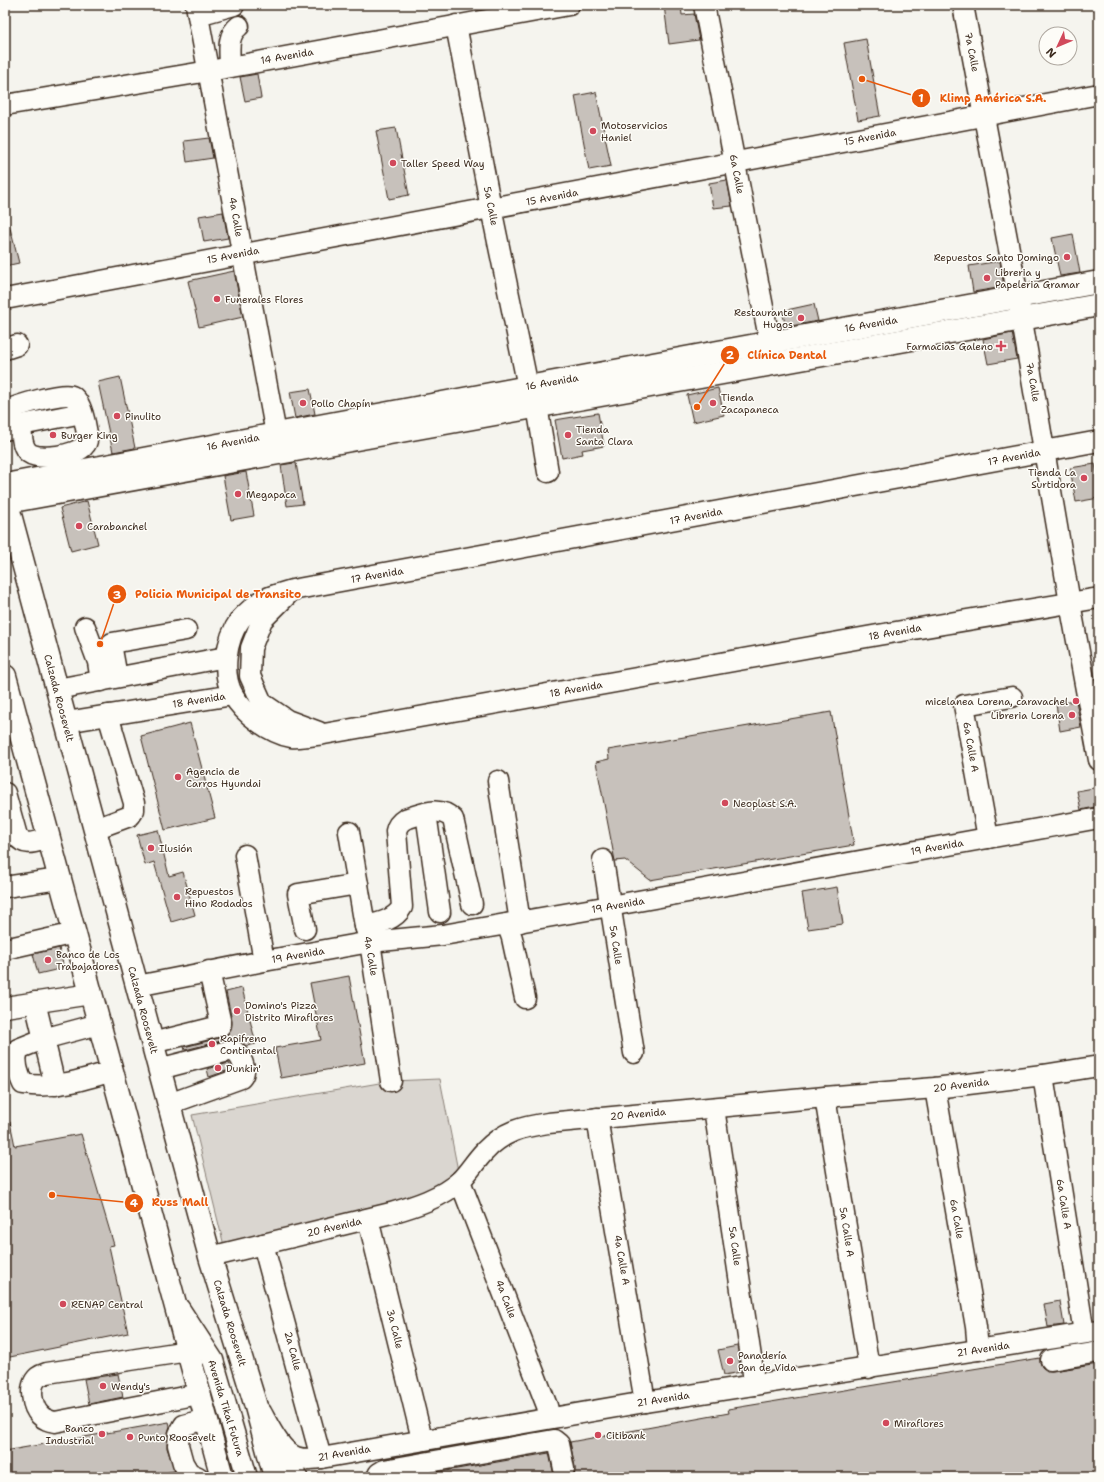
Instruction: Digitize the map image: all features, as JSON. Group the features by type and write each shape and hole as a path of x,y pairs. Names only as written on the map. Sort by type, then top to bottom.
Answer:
{"main road":[{"name":"16 Avenida","path":"533,396 770,343 1099,282"},
{"name":"16 Avenida","path":"6,494 533,396 1022,319 1099,305"},
{"name":"16 Avenida","path":"6,494 64,464 278,443"},
{"name":"Calzada Roosevelt","path":"6,494 168,1104 210,1257 255,1403 275,1477"},
{"path":"5,676 206,1419 215,1476"}],"street":[{"path":"197,10 234,5"},
{"name":"14 Avenida","path":"5,105 209,71 569,5"},
{"name":"6a Calle","path":"704,5 770,343"},
{"name":"7a Calle","path":"963,5 1022,319 1070,603 1099,760"},
{"name":"4a Calle","path":"197,10 278,443"},
{"name":"5a Calle","path":"456,25 491,208 533,396 548,472"},
{"path":"230,67 229,48 231,36 239,26"},
{"name":"15 Avenida","path":"5,299 1099,94"},
{"path":"5,411 65,394 72,396 77,401 82,413 88,441 85,446 64,464 36,457 29,453 13,428 82,413"},
{"name":"17 Avenida","path":"233,695 227,677 226,657 230,638 240,619 263,600 292,590 1099,441"},
{"path":"292,590 262,620 250,648 250,676 262,703 287,720 324,734"},
{"name":"18 Avenida","path":"66,722 233,695 246,712 264,727 292,737 324,734 878,635 1099,598"},
{"path":"85,627 98,662 109,679"},
{"path":"109,679 112,642 186,630"},
{"path":"57,689 226,657"},
{"name":"6a Calle A","path":"988,838 964,705 1012,697"},
{"path":"95,828 130,816 134,810 134,803 108,715"},
{"path":"498,781 514,923 512,938 525,998"},
{"path":"5,793 20,842 26,844 49,838"},
{"path":"368,934 396,916 402,907 396,831 397,826 401,821 426,813 436,811 447,813 453,819 472,904"},
{"path":"426,813 440,912"},
{"name":"19 Avenida","path":"137,986 264,961 368,934 443,934 514,923 1099,818"},
{"name":"4a Calle","path":"349,832 368,934 391,1081"},
{"path":"245,854 264,961"},
{"name":"5a Calle","path":"603,860 634,1053"},
{"path":"5,887 59,879"},
{"path":"305,929 298,894 358,884"},
{"path":"5,949 75,933"},
{"path":"152,1042 220,1026 221,1024 209,971"},
{"path":"5,1007 91,994"},
{"path":"35,1002 55,1085"},
{"path":"99,1024 43,1039 18,1049 15,1057 19,1074 23,1084 39,1086 77,1082 112,1071"},
{"path":"159,1069 232,1050 237,1052 240,1056 245,1070 245,1074 242,1078 168,1104"},
{"name":"20 Avenida","path":"210,1257 391,1214 420,1204 437,1196 460,1181 486,1150 504,1135 523,1127 548,1122 935,1088 1043,1075 1099,1066"},
{"name":"6a Calle A","path":"1043,1075 1092,1332"},
{"name":"6a Calle","path":"935,1088 976,1327 978,1350"},
{"name":"5a Calle A","path":"825,1097 869,1368"},
{"name":"5a Calle","path":"714,1108 754,1385"},
{"name":"4a Calle A","path":"597,1118 645,1402"},
{"name":"4a Calle","path":"460,1181 547,1406 550,1418"},
{"name":"3a Calle","path":"368,1219 422,1440"},
{"name":"2a Calle","path":"263,1244 321,1458"},
{"name":"Avenida Tikal Futura","path":"174,1301 213,1360 247,1477"},
{"name":"21 Avenida","path":"283,1449 295,1457 306,1459 321,1458 645,1402 1092,1332"},
{"path":"188,1351 47,1372 38,1377 34,1383 32,1392 33,1401 39,1414 46,1420 55,1422 199,1394"},
{"path":"1051,1360 1099,1352"},
{"path":"255,1403 283,1449 297,1477"},
{"path":"198,1477 189,1474 183,1463 178,1445 179,1434 184,1425 206,1419"},
{"path":"377,1477 384,1470 554,1440 559,1444 564,1469"}],"shaded area":[{"path":"440,1079 460,1181 437,1196 226,1254 192,1115 391,1081"}],"building":[{"path":"664,5 681,5 682,15 694,14 699,40 669,44"},
{"path":"866,39 880,116 858,120 844,43"},
{"path":"257,74 261,98 245,101 240,77"},
{"name":"Motoservicios Haniel","path":"596,92 611,166 589,170 575,96"},
{"name":"Taller Speed Way","path":"396,128 409,195 389,199 376,131"},
{"path":"209,138 213,158 187,162 184,141"},
{"path":"727,180 732,206 713,208 709,183"},
{"path":"223,212 228,238 204,242 199,216"},
{"path":"9,224 19,263 5,266 5,225"},
{"name":"Repuestos Santo Domingo","path":"1073,234 1080,273 1060,276 1052,238"},
{"name":"Libreria y Papeleria Gramar","path":"1000,261 1004,287 973,292 969,266"},
{"name":"Funerales Flores","path":"234,271 243,317 199,327 188,281"},
{"name":"Restaurante Hugos","path":"814,304 818,321 786,327 782,311"},
{"name":"Farmacias Galeno","path":"1012,333 1017,359 988,364 983,339"},
{"name":"Pinulito","path":"120,377 135,448 113,452 98,382"},
{"path":"718,388 724,415 693,422 687,395"},
{"name":"Pollo Chapín","path":"310,389 315,414 295,418 290,392"},
{"path":"598,413 604,446 582,450 583,454 562,458 555,420"},
{"path":"296,463 303,504 287,506 281,465"},
{"name":"Tienda La Surtidora","path":"1095,464 1099,487 1099,498 1076,502 1070,468"},
{"name":"Megapaca","path":"246,472 254,516 231,520 223,476"},
{"name":"Carabanchel","path":"87,501 98,544 71,551 60,508"},
{"name":"Libreria Lorena","path":"1076,701 1081,727 1060,731 1056,704"},
{"name":"Neoplast S.A.","path":"831,712 854,845 650,880 625,860 615,861 596,762 609,759 608,750"},
{"name":"Agencia de Carros Hyundai","path":"190,723 215,818 165,830 141,736"},
{"path":"1099,787 1099,806 1081,810 1077,791"},
{"path":"158,830 169,876 183,872 195,915 171,922 154,862 145,865 137,835"},
{"path":"837,887 843,924 808,929 802,893"},
{"name":"Banco de Los Trabajadores","path":"59,948 64,968 38,974 33,954"},
{"path":"349,976 365,1063 281,1078 275,1048 321,1040 310,983"},
{"name":"Domino's Pizza Distrito Miraflores","path":"242,988 256,1044 246,1046 238,1040 229,1039 185,1050 184,1047 227,1035 231,1029 232,1021 226,992"},
{"path":"229,1063 232,1069 209,1077 207,1069"},
{"path":"5,1122 10,1122 15,1146 81,1134 114,1245 109,1246 128,1333 5,1358"},
{"path":"1060,1301 1064,1325 1048,1327 1044,1304"},
{"name":"Panadería Pan de Vida","path":"737,1346 741,1372 724,1375 718,1350"},
{"name":"Miraflores","path":"1040,1358 1042,1367 1047,1371 1099,1364 1099,1477 572,1477 575,1472 575,1467 570,1442 729,1413 728,1409"},
{"name":"Wendy's","path":"118,1374 123,1397 89,1404 84,1379"},
{"name":"Punto Roosevelt","path":"169,1422 170,1426 167,1448 175,1471 142,1477 5,1477 5,1451"},
{"path":"549,1453 556,1477 411,1477"}],"place":[{"name":"Klimp América S.A.","path":"862,79"},
{"name":"Motoservicios Haniel","path":"593,131"},
{"name":"Taller Speed Way","path":"393,163"},
{"name":"Repuestos Santo Domingo","path":"1067,257"},
{"name":"Libreria y Papeleria Gramar","path":"987,278"},
{"name":"Funerales Flores","path":"217,299"},
{"name":"Restaurante Hugos","path":"801,318"},
{"name":"Farmacias Galeno","path":"1001,346"},
{"name":"Pollo Chapín","path":"303,403"},
{"name":"Tienda Zacapaneca","path":"713,403"},
{"name":"Clínica Dental","path":"697,407"},
{"name":"Pinulito","path":"117,416"},
{"name":"Burger King","path":"53,435"},
{"name":"Tienda Santa Clara","path":"568,435"},
{"name":"Tienda La Surtidora","path":"1084,478"},
{"name":"Megapaca","path":"238,494"},
{"name":"Carabanchel","path":"79,526"},
{"name":"Policia Municipal de Transito","path":"100,644"},
{"name":"micelanea Lorena, caravachel","path":"1076,701"},
{"name":"Libreria Lorena","path":"1072,715"},
{"name":"Agencia de Carros Hyundai","path":"178,777"},
{"name":"Neoplast S.A.","path":"725,803"},
{"name":"Ilusión","path":"151,848"},
{"name":"Repuestos Hino Rodados","path":"177,897"},
{"name":"Banco de Los Trabajadores","path":"48,960"},
{"name":"Domino's Pizza Distrito Miraflores","path":"237,1011"},
{"name":"Rapifreno Continental","path":"212,1044"},
{"name":"Dunkin'","path":"218,1068"},
{"name":"Russ Mall","path":"52,1195"},
{"name":"RENAP Central","path":"63,1304"},
{"name":"Panadería Pan de Vida","path":"730,1361"},
{"name":"Wendy's","path":"103,1386"},
{"name":"Miraflores","path":"886,1423"},
{"name":"Banco Industrial","path":"102,1434"},
{"name":"Citibank","path":"598,1435"},
{"name":"Punto Roosevelt","path":"130,1437"}]}
